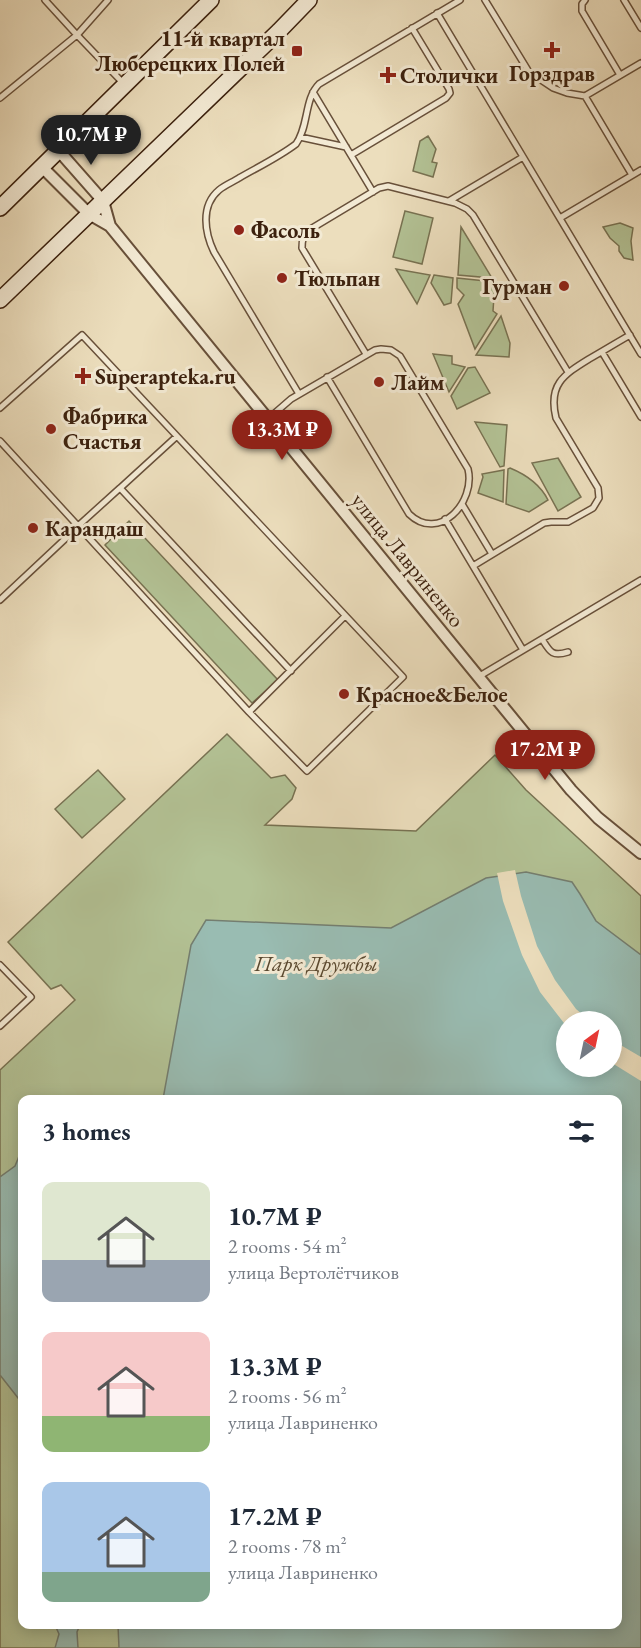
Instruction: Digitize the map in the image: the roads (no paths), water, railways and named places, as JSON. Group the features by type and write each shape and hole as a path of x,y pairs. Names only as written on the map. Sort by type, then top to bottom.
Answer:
{"main road":[{"path":"0,208 211,0"},
{"path":"0,300 309,0"}],"street":[{"path":"59,151 103,201"},
{"name":"улица Лавриненко","path":"42,167 89,214 110,226 571,790 586,807 641,852"},
{"name":"улица Лавриненко","path":"103,201 110,226"}],"lane":[{"path":"45,0 126,86"},
{"path":"0,98 77,35 108,0"},
{"path":"299,394 214,252 206,227 209,206 219,190 292,147 300,137 313,92 319,84 460,0"},
{"path":"485,0 529,72 553,88 585,96 641,63"},
{"path":"585,0 582,10 620,75"},
{"path":"624,0 641,28"},
{"path":"437,13 641,354"},
{"path":"351,155 449,95 449,89 412,28"},
{"path":"313,92 373,192"},
{"path":"585,96 632,175"},
{"path":"300,137 346,147"},
{"path":"449,201 523,157"},
{"path":"560,218 641,170"},
{"path":"366,354 305,253 302,242 309,230 373,192 383,187 393,186 449,201 463,207 473,215 568,372"},
{"path":"0,408 82,335 403,677 307,771 249,712 0,441"},
{"path":"473,566 544,523 564,523 573,520 593,508 598,502 600,494 598,488 556,418 554,408 556,390 568,372 630,335"},
{"path":"267,420 291,399 327,377 366,354 375,350 394,351 400,356 468,469 469,482 466,495 457,512 438,523 425,524 409,514 327,377"},
{"path":"602,352 641,417"},
{"path":"0,600 176,437"},
{"path":"120,488 291,671"},
{"path":"462,504 492,554"},
{"path":"445,519 523,650"},
{"path":"478,677 641,580"},
{"path":"249,712 345,616"},
{"path":"542,639 550,652 559,655 568,652"},
{"path":"0,965 31,998 0,1026"}],"water":[{"path":"526,872 572,882 596,921 641,955 641,1648 119,1648 118,1629 622,1629 622,1095 164,1095 191,945 206,920 391,928 486,878"},
{"path":"18,1159 18,1398 0,1375 0,1177 15,1166"},
{"path":"57,1629 78,1629 78,1648 55,1648 59,1634"}],"place":[{"name":"Горздрав","path":"552,50"},
{"name":"11-й квартал Люберецких Полей","path":"297,51"},
{"name":"Столички","path":"388,75"},
{"name":"Фасоль","path":"239,230"},
{"name":"Тюльпан","path":"282,278"},
{"name":"Гурман","path":"564,286"},
{"name":"Superapteka.ru","path":"83,376"},
{"name":"Лайм","path":"379,382"},
{"name":"Фабрика Счастья","path":"51,429"},
{"name":"Карандаш","path":"33,528"},
{"name":"Красное&Белое","path":"344,694"}],"park label":[{"name":"Парк Дружбы","path":"316,963"}]}
